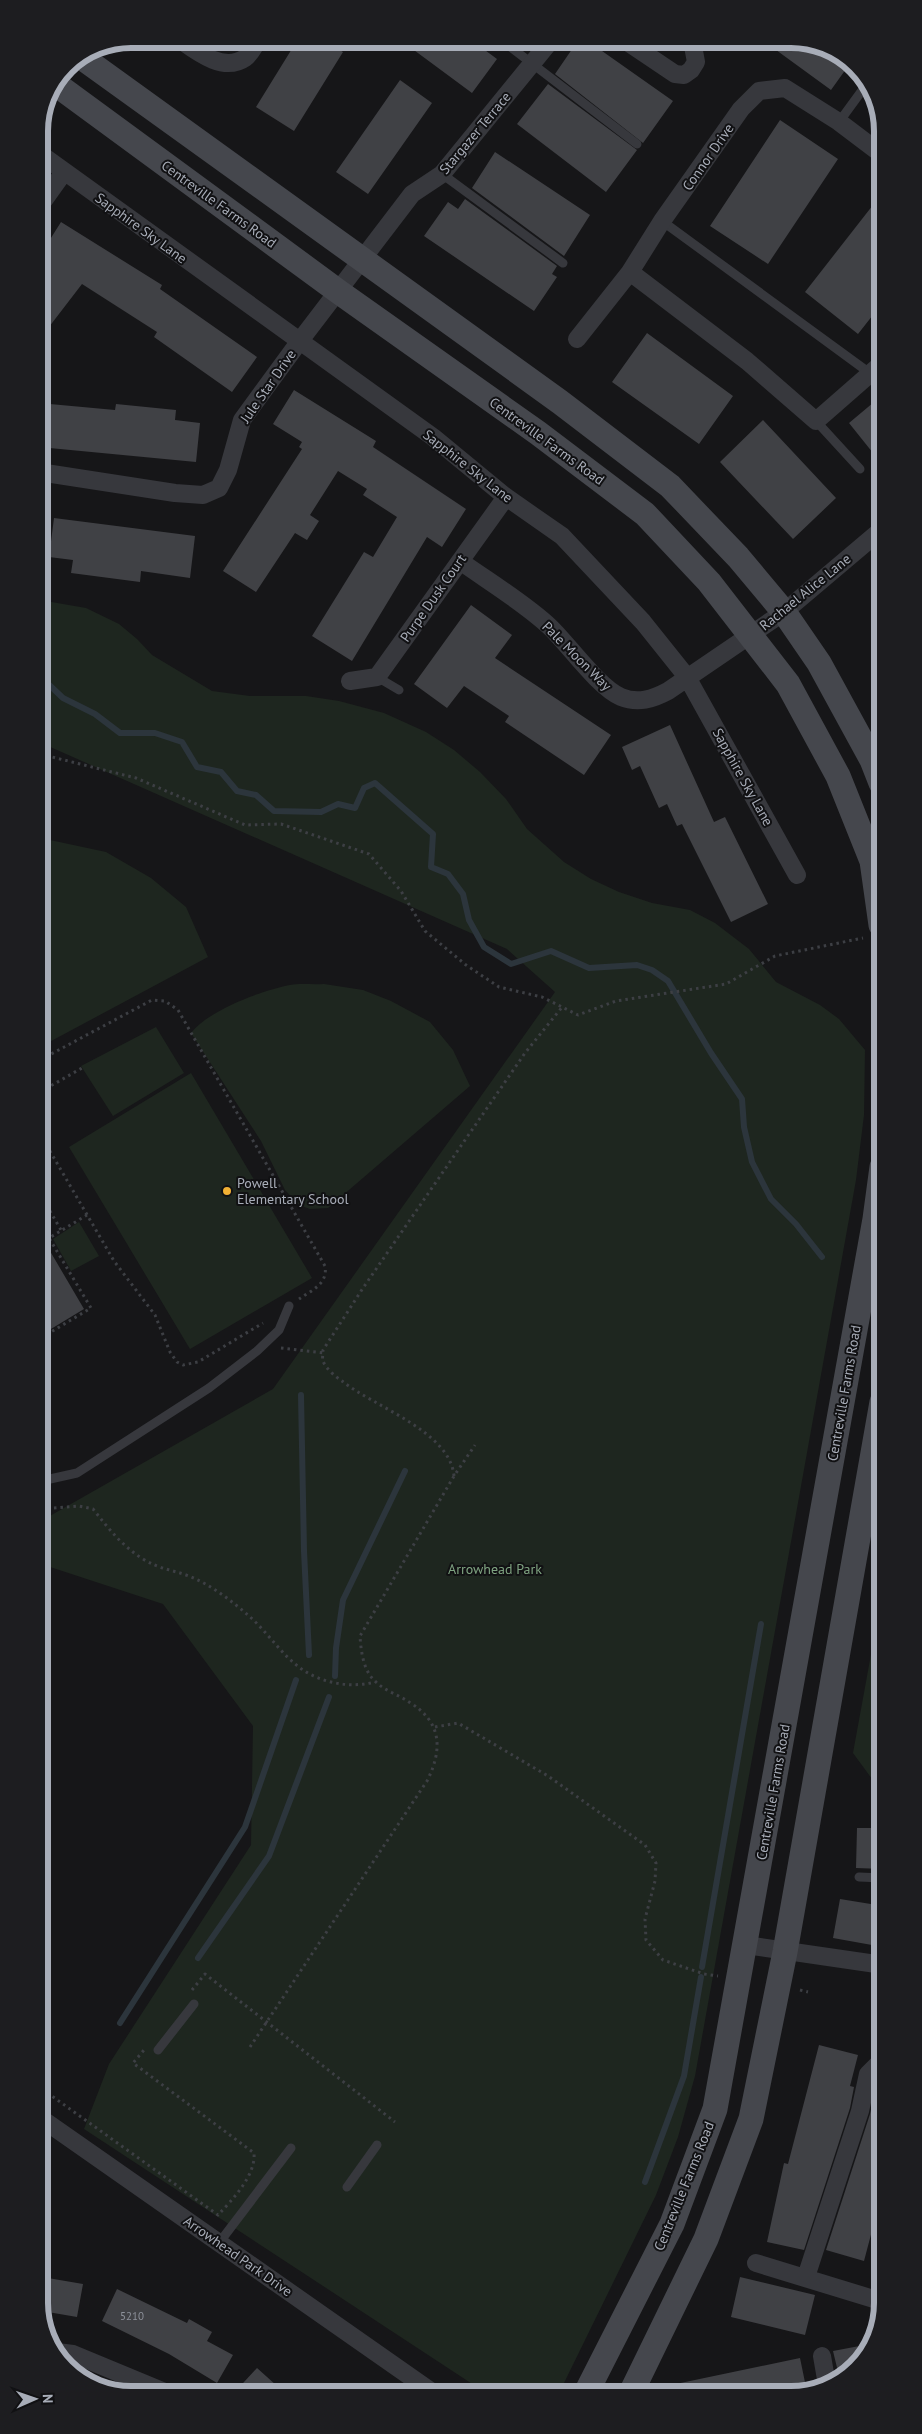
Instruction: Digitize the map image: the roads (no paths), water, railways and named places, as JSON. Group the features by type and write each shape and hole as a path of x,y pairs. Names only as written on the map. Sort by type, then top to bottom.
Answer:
{"street":[{"path":"192,48 208,59 230,63 246,58 253,48"},
{"name":"Stargazer Terrace","path":"339,292 412,194 442,174 545,48"},
{"path":"636,48 675,74 684,75 691,70 696,62 693,48"},
{"path":"86,60 560,402 670,486 738,557 784,612 819,663 874,765"},
{"name":"Centreville Farms Road","path":"60,87 339,292 538,433 645,514 709,582 788,684 838,776 872,861 872,932"},
{"name":"Connor Drive","path":"577,339 630,272 662,221 741,109 759,92 785,88 839,122 874,148"},
{"name":"Sapphire Sky Lane","path":"48,160 433,437 506,497 562,536 643,622 687,677 797,875"},
{"path":"48,194 64,172"},
{"path":"630,272 747,361 816,421 874,372"},
{"name":"Jule Star Drive","path":"48,473 175,493 203,495 220,488 228,470 242,420 299,342 339,292"},
{"name":"Purpe Dusk Court","path":"377,677 506,497"},
{"name":"Rachael Alice Lane","path":"751,635 784,612 874,539"},
{"name":"Pale Moon Way","path":"460,561 549,626 605,685 619,696 641,701 656,698 751,635"},
{"path":"350,681 377,677"},
{"name":"Centreville Farms Road","path":"590,2386 672,2224 715,2109 740,1979 874,1225"},
{"path":"634,2386 706,2239 751,2119 785,1952 874,1447"},
{"path":"746,1945 874,1964"},
{"path":"806,2277 860,2111 868,2074 874,2068"},
{"name":"Arrowhead Park Drive","path":"48,2123 424,2386"},
{"path":"756,2263 874,2297"},
{"path":"63,2353 73,2354 152,2386"},
{"path":"822,2356 826,2379"}],"lane":[{"path":"512,48 637,144"},
{"path":"839,122 863,89"},
{"path":"442,174 563,263"},
{"path":"662,221 874,369"},
{"path":"816,421 860,469"},
{"path":"377,677 398,690"},
{"path":"48,1479 77,1473 208,1388 265,1344 279,1330 289,1306"},
{"path":"859,1877 874,1878"},
{"path":"158,2050 194,2004"},
{"path":"347,2187 377,2144"},
{"path":"219,2243 292,2148"}],"waterway":[{"path":"48,684 63,698 95,714 120,733 155,733 182,742 197,767 221,772 237,791 256,795 274,811 321,812 338,804 355,808 364,788 375,783 433,834 431,867 448,874 463,894 469,920 484,947 511,964 551,951 589,968 637,965 652,970 668,981 711,1053 742,1099 744,1127 752,1162 771,1199 796,1224 822,1257"},
{"path":"301,1395 304,1551 309,1655"},
{"path":"335,1676 336,1648 343,1600 405,1471"},
{"path":"702,1967 761,1624"},
{"path":"120,2023 245,1827 296,1680"},
{"path":"198,1958 269,1856 329,1697"},
{"path":"645,2182 684,2076 701,1977"}],"place":[{"name":"Powell Elementary School","path":"227,1191"}],"park label":[{"name":"Arrowhead Park","path":"495,1569"}]}
